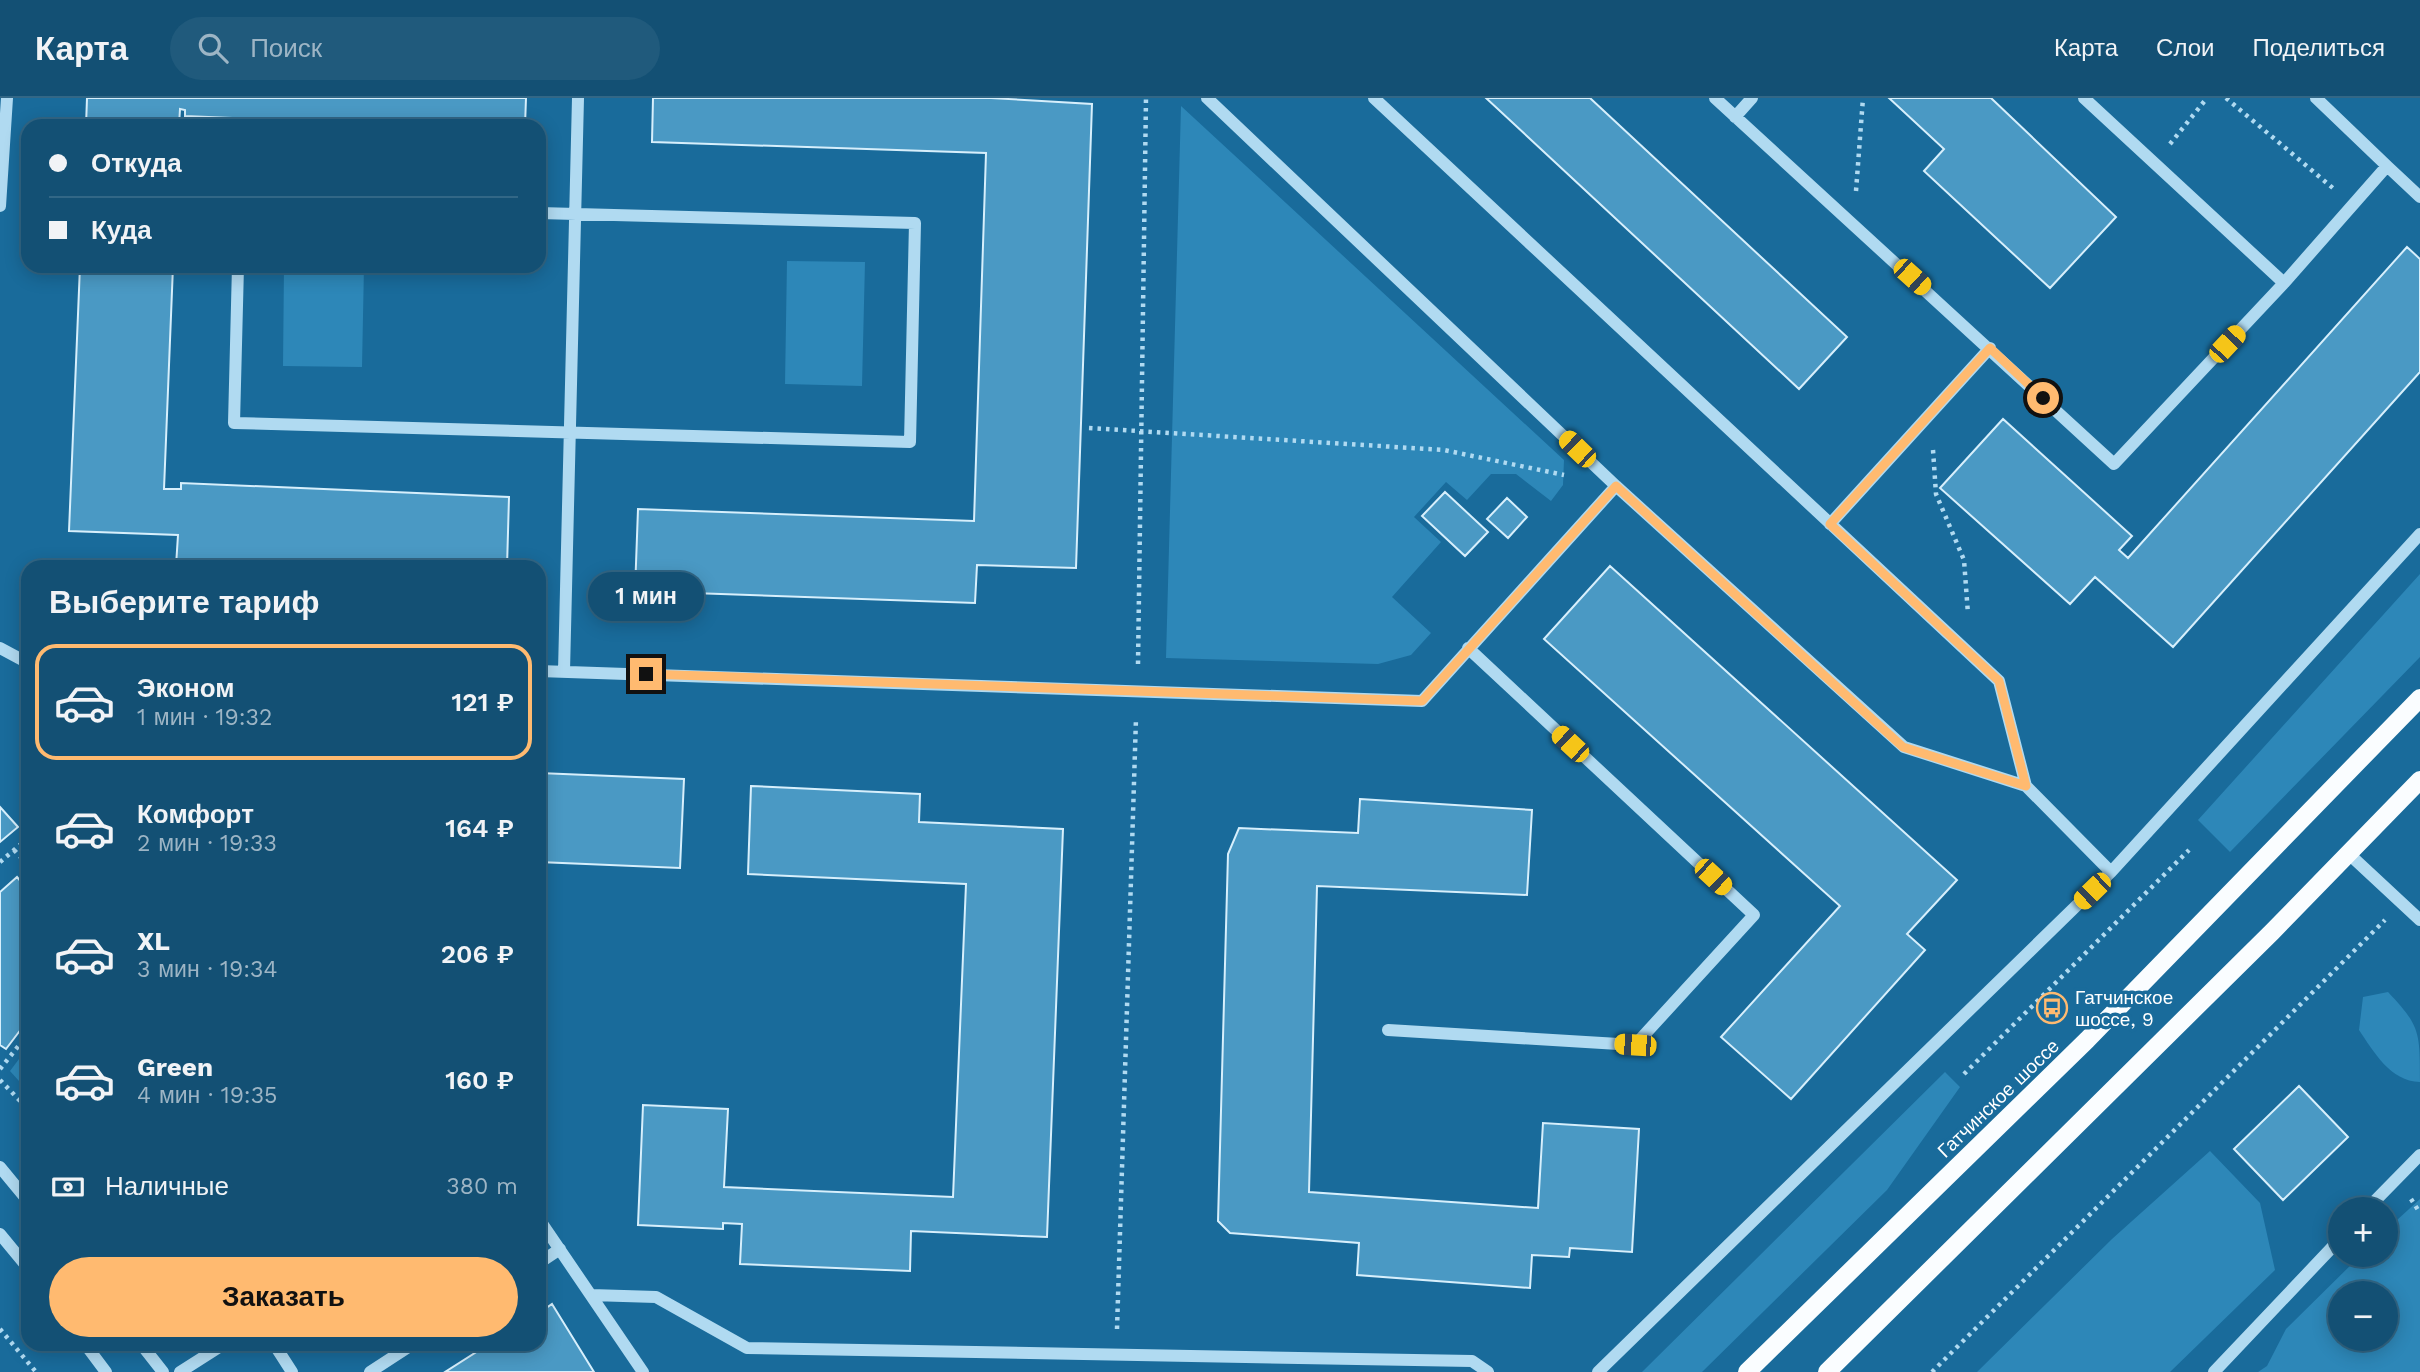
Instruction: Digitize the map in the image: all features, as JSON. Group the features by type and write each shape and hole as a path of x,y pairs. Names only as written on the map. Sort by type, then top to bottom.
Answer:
{"main road":[{"name":"Гатчинское шоссе","path":"1747,1372 2087,1040 2420,698"},
{"path":"1827,1372 2349,854 2420,780"}],"street":[{"path":"0,206 7,98"},
{"path":"564,671 578,98"},
{"path":"1207,98 1616,486 1903,747 2026,786 2112,872"},
{"path":"1374,98 1999,681 2026,786"},
{"path":"1715,98 2114,464 2284,283 2387,166"},
{"path":"1735,117 1752,98"},
{"path":"2084,98 2284,283"},
{"path":"2316,98 2420,197"},
{"path":"238,273 234,424 910,442 915,223 546,213"},
{"path":"1830,524 1990,348"},
{"path":"546,671 1422,701 1616,486"},
{"path":"1598,1372 2112,872 2420,534"},
{"path":"0,648 21,658"},
{"path":"1388,1030 1635,1045 1754,915 1468,648"},
{"path":"2349,854 2420,920"},
{"path":"2379,1197 2420,1155"},
{"path":"0,1167 21,1192"},
{"path":"546,1229 643,1372"},
{"path":"0,1234 21,1260"},
{"path":"546,1258 560,1249"},
{"path":"2214,1372 2328,1251"},
{"path":"591,1295 656,1297 747,1348 1472,1361 1488,1372"},
{"path":"90,1351 106,1372"},
{"path":"146,1351 163,1372"},
{"path":"180,1372 213,1351"},
{"path":"278,1351 292,1372"},
{"path":"370,1372 402,1351"}],"path":[{"path":"1116,1354 1137,691 1146,98"},
{"path":"1853,224 1863,98"},
{"path":"2154,163 2207,98"},
{"path":"2227,98 2353,205"},
{"path":"1930,414 1936,494 1964,560 1971,655"},
{"path":"1089,428 1444,450 1616,486"},
{"path":"0,862 21,844"},
{"path":"14,850 21,858"},
{"path":"1964,1074 2189,850"},
{"path":"1932,1372 2402,903"},
{"path":"0,1069 21,1043"},
{"path":"0,1080 21,1102"},
{"path":"0,1329 36,1372"}],"shaded area":[{"path":"1181,106 1564,460 1563,485 1551,501 1516,474 1491,474 1467,500 1446,482 1414,517 1441,542 1392,597 1431,633 1411,655 1378,664 1166,658"},
{"path":"787,261 865,262 862,386 785,384"},
{"path":"284,273 364,273 362,367 283,366"},
{"path":"2420,574 2420,657 2230,852 2198,820"},
{"path":"2388,992 2406,1013 2416,1031 2420,1051 2420,1082 2400,1077 2391,1071 2359,1030 2363,997"},
{"path":"21,1056 21,1083 10,1071"},
{"path":"1945,1072 1960,1087 1887,1190 1702,1372 1642,1372"},
{"path":"2210,1151 2260,1203 2275,1270 2170,1372 1977,1372 2112,1239"},
{"path":"2420,1199 2420,1372 2258,1372 2267,1366 2286,1329 2328,1288 2328,1351 2398,1351 2398,1281 2335,1281 2349,1267 2398,1267 2398,1219"}],"building":[{"path":"87,98 526,98 525,119 254,119 185,116 185,110 180,109 179,119 86,119"},
{"path":"653,98 991,98 1092,104 1076,568 977,565 975,603 635,591 638,509 974,521 986,153 652,142"},
{"path":"1486,98 1590,98 1847,337 1799,389"},
{"path":"1889,98 1991,98 2116,217 2050,288 1924,171 1944,149"},
{"path":"2407,247 2420,259 2420,372 2173,647 2095,577 2070,604 1940,488 2003,419 2132,536 2119,550 2128,558"},
{"path":"80,273 173,273 164,489 181,489 181,483 509,497 507,560 176,560 178,535 69,531"},
{"path":"1445,492 1488,532 1465,556 1422,516"},
{"path":"1507,498 1527,517 1508,538 1487,519"},
{"path":"1610,566 1957,880 1907,934 1925,950 1791,1099 1721,1037 1840,906 1544,639"},
{"path":"546,773 684,779 680,868 546,862"},
{"path":"751,786 920,794 919,822 1063,829 1047,1237 911,1231 910,1271 740,1264 742,1224 723,1223 723,1229 638,1225 643,1105 728,1109 724,1187 953,1197 966,884 748,874"},
{"path":"1360,799 1532,810 1527,895 1317,886 1309,1192 1538,1208 1543,1123 1639,1129 1632,1252 1570,1248 1569,1257 1532,1255 1530,1288 1357,1275 1359,1243 1230,1233 1218,1221 1228,854 1239,828 1358,833"},
{"path":"0,807 18,827 0,842"},
{"path":"17,877 21,882 21,1029 6,1049 0,1045 0,892"},
{"path":"2299,1086 2348,1137 2283,1200 2234,1149"},
{"path":"552,1304 594,1372 445,1372 478,1351 546,1351 546,1308"}],"place":[{"name":"Гатчинское шоссе, 9","path":"2052,1008"}],"route":[{"path":"646,674 1422,701 1616,486 1903,747 2026,786 1999,681 1830,524 1990,348 2043,398"}]}
